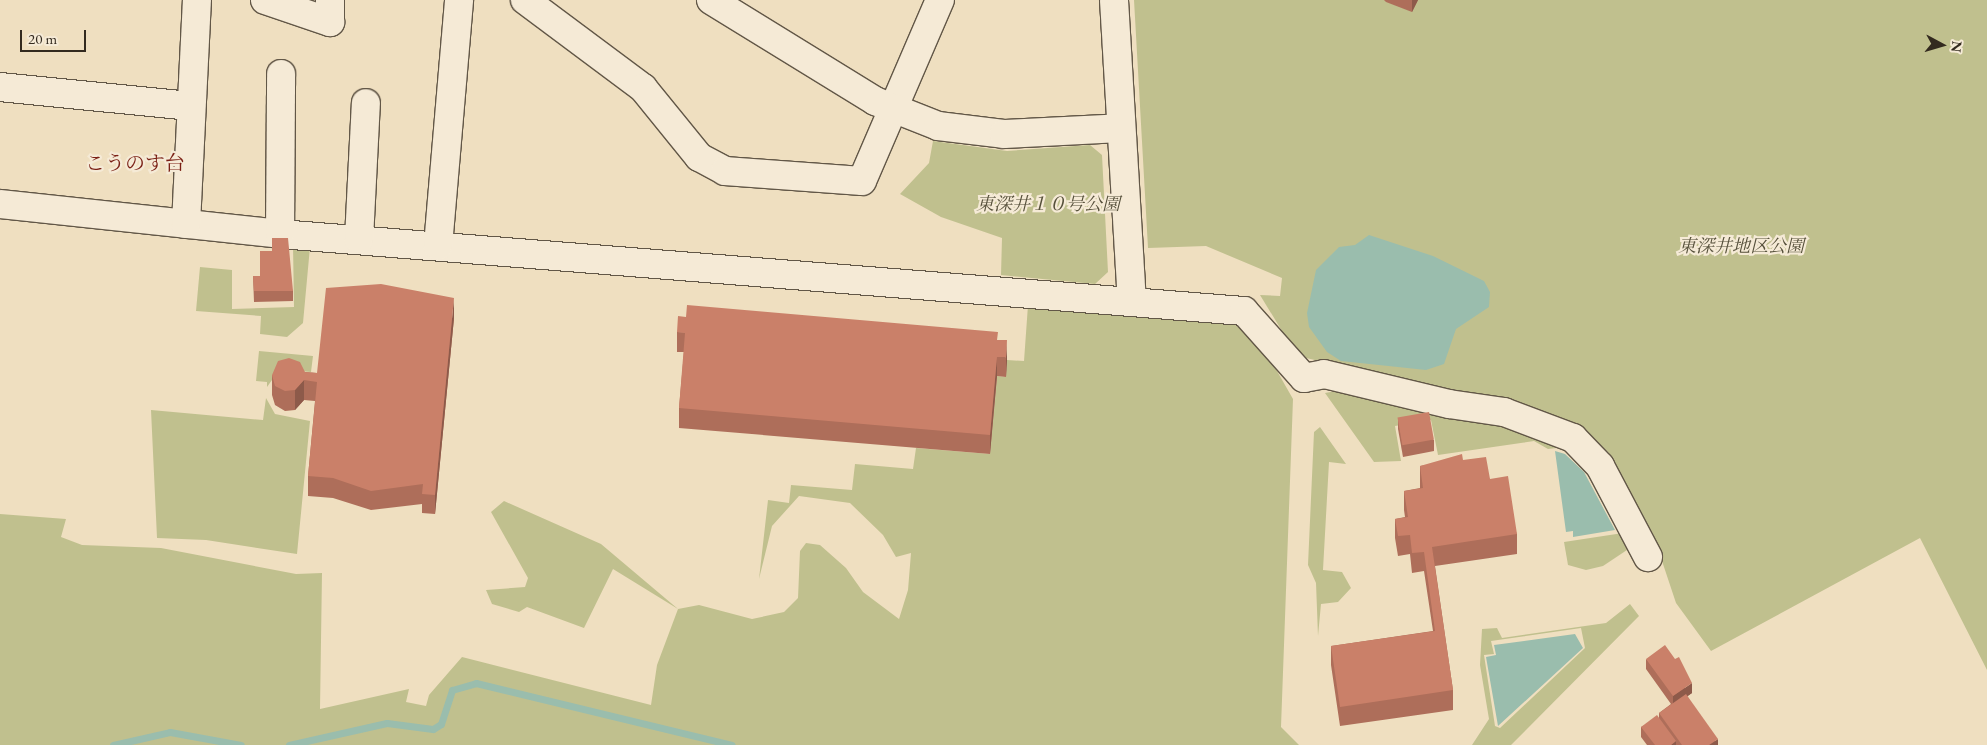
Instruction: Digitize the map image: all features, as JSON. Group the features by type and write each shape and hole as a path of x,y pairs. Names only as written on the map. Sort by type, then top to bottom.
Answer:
{"street":[{"path":"186,224 197,0"},
{"path":"266,0 330,22 330,0"},
{"path":"438,246 459,0"},
{"path":"524,0 643,88 698,157 725,171 862,181 940,0"},
{"path":"711,0 892,110 970,133 1121,128"},
{"path":"1114,0 1132,301"},
{"path":"280,74 280,234"},
{"path":"0,87 191,106"},
{"path":"359,239 366,103"},
{"path":"0,204 280,234 1244,311 1304,378 1324,374 1449,404 1504,412 1573,438 1600,466 1648,557"}],"green space":[{"name":"東深井地区公園","path":"1134,0 1987,0 1987,670 1920,538 1711,651 1676,603 1653,534 1608,452 1577,431 1452,391 1306,358 1293,349 1260,295 1280,296 1282,278 1206,246 1148,248"},
{"name":"東深井１０号公園","path":"933,141 1007,151 1090,145 1102,155 1108,272 1095,284 1001,275 1002,238 941,217 900,194 929,163"},
{"path":"293,245 310,247 303,323 287,337 260,334 261,316 196,311 200,267 232,270 232,309 294,307"},
{"path":"1028,305 1231,321 1265,350 1293,399 1281,727 1299,745 0,745 0,514 66,519 61,537 82,545 161,548 296,574 322,573 320,709 409,689 406,702 426,706 429,695 462,657 651,705 657,665 678,609 699,605 752,619 784,612 798,598 800,551 806,543 820,545 846,568 863,592 899,619 908,590 911,553 896,557 883,535 850,503 799,496 772,526 759,579 768,500 789,503 791,485 852,490 855,464 913,469 916,448 990,454 997,376 1006,377 1007,360 1024,361"},
{"path":"259,351 313,356 311,372 287,370 277,373 267,387 267,382 256,381"},
{"path":"1347,389 1505,422 1565,447 1548,449 1534,441 1438,455 1431,420 1395,426 1401,461 1374,462 1325,393"},
{"path":"266,398 275,414 310,421 297,554 206,540 157,538 151,410 263,420"},
{"path":"1320,427 1346,464 1329,462 1323,570 1342,572 1351,588 1338,602 1321,604 1318,636 1316,583 1308,565 1314,432"},
{"path":"504,501 601,544 678,609 613,569 584,628 527,607 519,612 492,604 486,590 525,587 528,578 491,512"},
{"path":"1623,533 1627,550 1603,566 1586,570 1568,565 1564,542"},
{"path":"1630,604 1639,616 1511,745 1472,745 1489,719 1480,665 1482,629 1497,628 1502,638 1606,623","holes":["1581,628 1585,648 1500,728 1495,726 1484,655 1494,654 1491,641"]}],"shaded area":[{"path":"1369,235 1433,256 1484,281 1490,292 1489,307 1456,329 1444,364 1426,370 1341,361 1327,352 1309,327 1307,313 1316,270 1339,247 1355,245"},
{"path":"1555,451 1565,454 1584,472 1615,530 1573,537 1573,531 1566,532"},
{"path":"1575,634 1583,648 1498,726 1486,657 1496,655 1494,645"}],"building":[{"path":"272,238 288,238 293,291 254,291 253,276 260,276 260,251 272,251"},
{"path":"381,284 454,298 435,495 422,494 423,484 371,491 333,478 308,476 317,382 304,380 295,390 285,391 275,386 272,375 278,361 289,358 300,362 305,372 317,373 326,288"},
{"path":"687,305 998,332 997,340 1007,340 1006,357 997,357 990,435 679,408 685,333 677,332 678,316 686,317"},
{"path":"1429,412 1434,440 1402,445 1397,418"},
{"path":"1462,454 1463,460 1486,457 1490,479 1508,476 1517,534 1432,547 1453,690 1340,707 1331,646 1435,631 1424,552 1412,553 1410,535 1398,536 1395,519 1408,517 1404,491 1423,488 1420,466"},
{"path":"1665,645 1675,659 1679,657 1692,683 1673,696 1646,659"},
{"path":"1686,694 1718,739 1709,745 1682,745 1659,713"},
{"path":"1657,715 1676,741 1671,745 1655,745 1641,727"}],"waterway":[{"path":"289,745 387,723 433,729 441,724 452,690 476,683 732,745"},
{"path":"113,745 170,732 241,745"}],"district":[{"name":"こうのす台","path":"135,163"}]}
